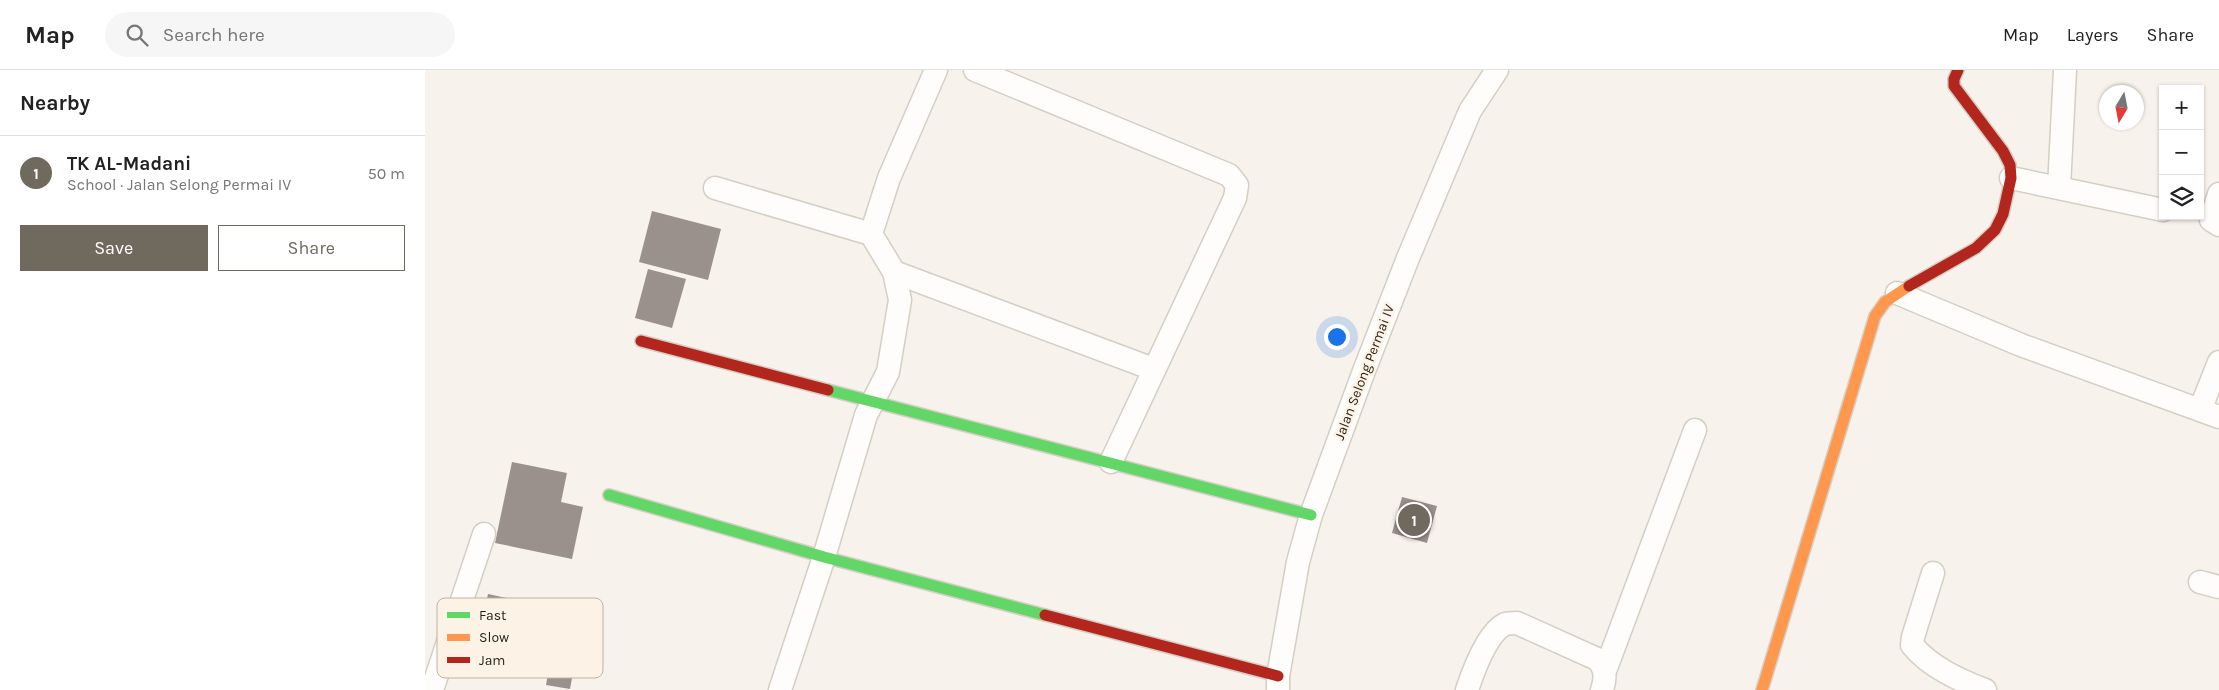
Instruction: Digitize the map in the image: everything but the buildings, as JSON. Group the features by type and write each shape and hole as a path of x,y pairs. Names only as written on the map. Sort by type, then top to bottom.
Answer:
{"street":[{"path":"871,234 889,178 936,70"},
{"path":"975,70 1229,175 1237,185 1235,198 1153,369 1111,462"},
{"name":"Jalan Selong Permai IV","path":"1278,683 1298,562 1311,515 1364,371 1426,215 1470,111 1497,70"},
{"path":"1762,690 1875,316 1885,302 1897,293 1977,248 1995,230 2003,214 2011,178 2010,165 2003,151 1954,86 1954,79 1958,70"},
{"path":"2059,188 2065,70"},
{"path":"2011,178 2159,209"},
{"path":"715,188 871,234 894,272 900,300 888,372 866,415 824,557 780,690"},
{"path":"2207,220 2219,194"},
{"path":"894,272 1153,369"},
{"path":"1897,293 2021,345 2210,414 2219,362"},
{"path":"641,341 1311,515"},
{"path":"1603,680 1695,430"},
{"path":"609,495 824,557 1278,683"},
{"path":"463,598 484,534"},
{"path":"1933,573 1912,645 1923,657 1964,682 1985,690"},
{"path":"1467,690 1475,666 1495,633 1506,624 1517,623 1597,659 1603,680"},
{"path":"432,690 437,675"}],"traffic: fast":[{"path":"828,390 1311,515"},
{"path":"609,495 824,557 1045,615"}],"traffic: slow":[{"path":"1762,690 1875,316 1885,302 1909,286"}],"traffic: jam":[{"path":"1909,286 1976,248 1995,230 2003,214 2011,178 2010,165 2003,151 1954,86 1954,79 1958,70"},
{"path":"641,341 828,390"},
{"path":"1045,615 1278,676"}],"place":[{"name":"TK AL-Madani","path":"1414,520"}]}
